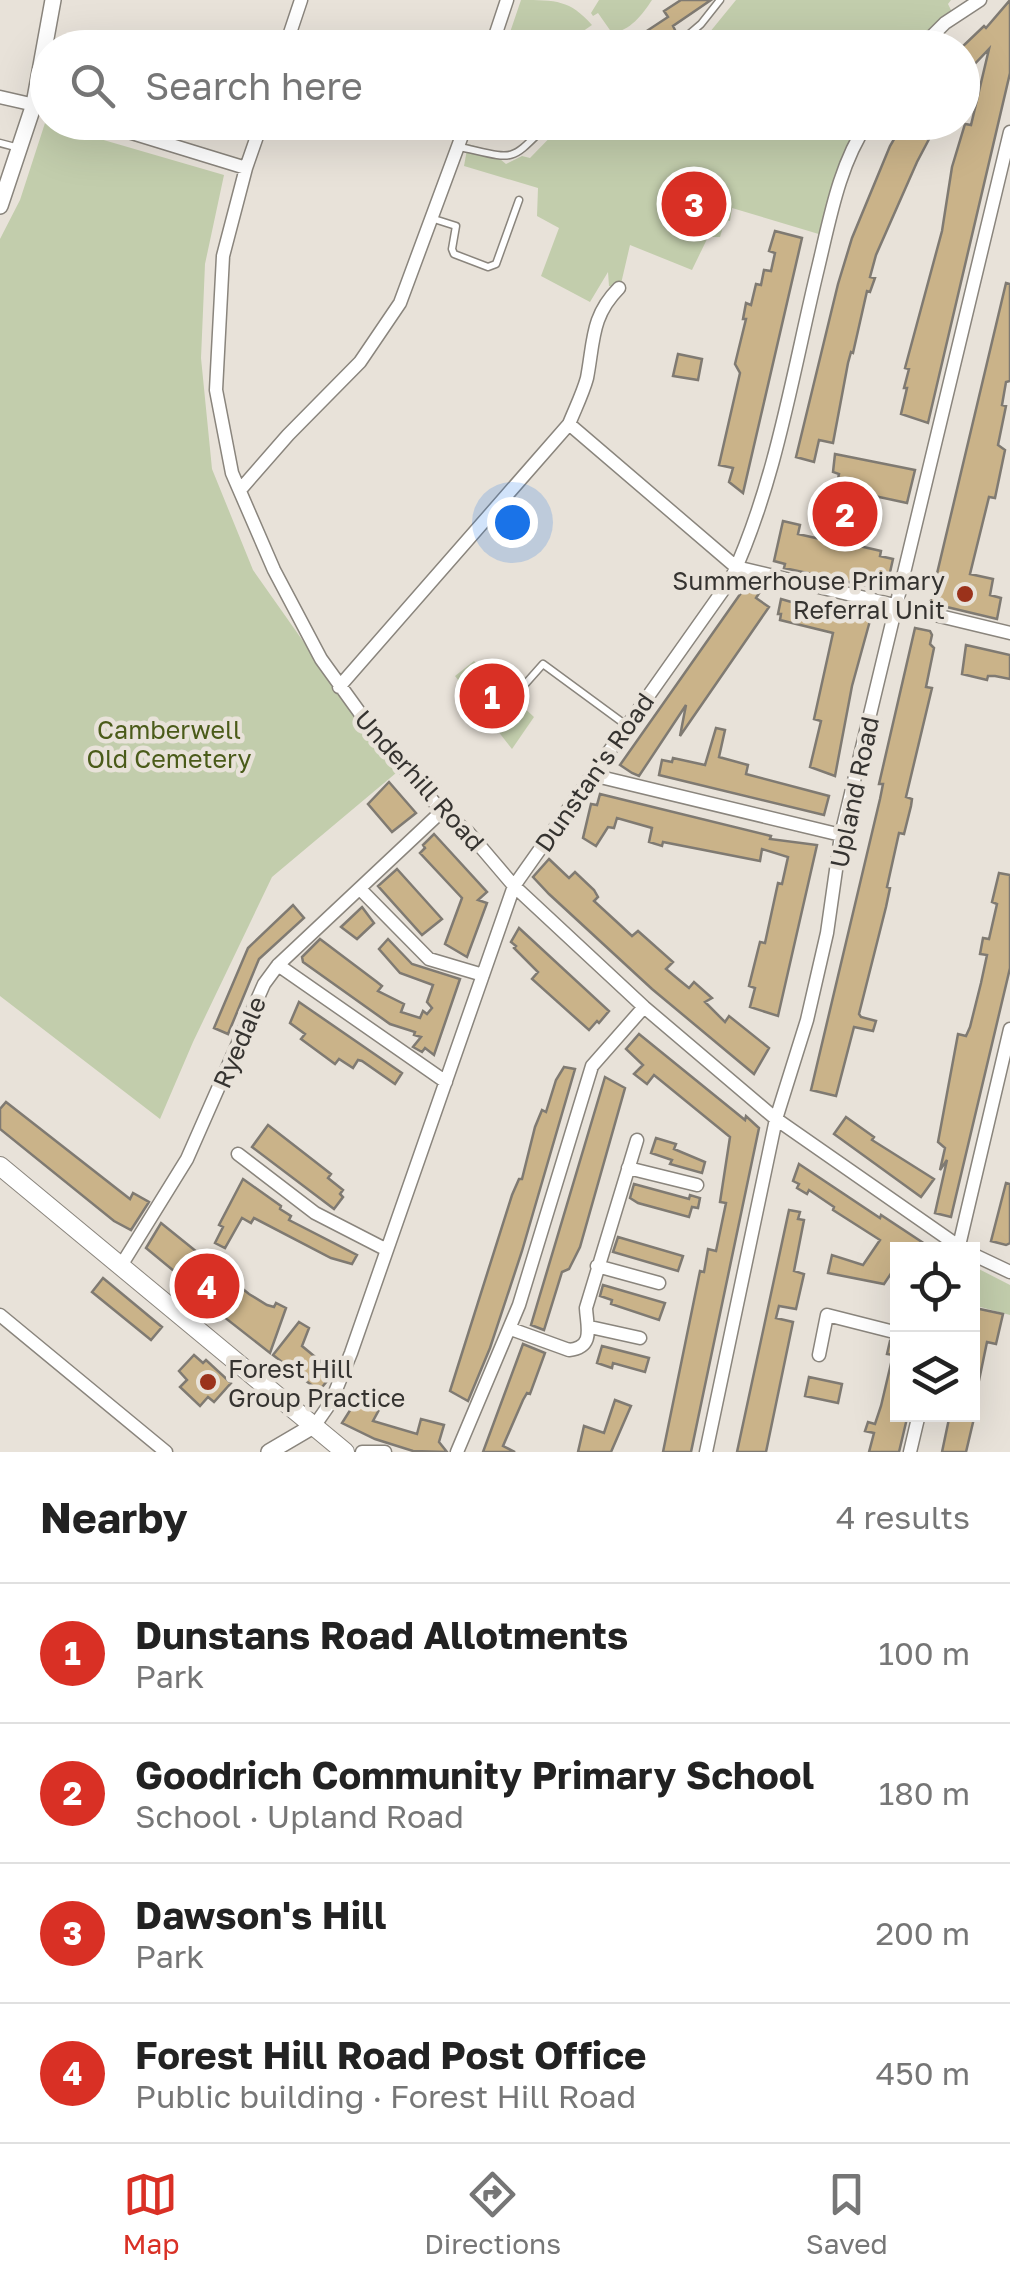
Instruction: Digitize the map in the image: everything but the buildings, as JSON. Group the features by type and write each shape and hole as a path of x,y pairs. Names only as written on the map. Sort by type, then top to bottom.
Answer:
{"main road":[{"path":"0,1166 345,1452"}],"street":[{"path":"50,30 53,0"},
{"path":"497,30 507,0"},
{"path":"937,30 980,0"},
{"path":"290,30 296,1"},
{"path":"0,97 30,104"},
{"path":"0,206 30,129"},
{"name":"Upland Road","path":"706,1452 776,1119 807,1020 828,932 841,835 1010,132"},
{"path":"155,140 246,168"},
{"name":"Underhill Road","path":"256,140 223,256 216,390 232,473 274,570 339,687 383,745 442,811 468,832 514,886 644,1007 776,1119 950,1242"},
{"path":"240,490 360,362 400,303 462,140"},
{"name":"Dunstan's Road","path":"316,1425 338,1386 514,886 736,566 770,468 838,185 856,140"},
{"path":"339,687 570,424 586,380 590,343 603,304 619,288"},
{"path":"570,424 736,566 1010,633"},
{"path":"592,775 841,835"},
{"name":"Ryedale","path":"122,1264 188,1159 264,984 278,966 442,811"},
{"path":"360,889 428,960 482,975"},
{"path":"278,966 446,1082"},
{"path":"457,1452 511,1330 592,1066 644,1007"},
{"path":"962,1242 1010,1028"},
{"path":"511,1330 569,1350 578,1349 587,1341 590,1327 586,1308 636,1140"},
{"path":"238,1154 315,1213 387,1250"},
{"path":"628,1168 697,1185"},
{"path":"980,1258 1010,1272"},
{"path":"597,1266 659,1283"},
{"path":"0,1315 166,1452"},
{"path":"819,1355 827,1315 894,1332"},
{"path":"590,1327 640,1338"},
{"path":"910,1452 917,1422"},
{"path":"270,1452 316,1425"},
{"path":"362,1452 385,1452"}],"lane":[{"path":"694,30 720,0"},
{"path":"460,147 509,157 520,153 533,140"},
{"path":"0,142 20,149"},
{"path":"432,218 456,226 454,254 492,266 498,260 519,200"},
{"path":"519,692 543,664 627,726"}],"green space":[{"path":"521,0 561,3 592,25 585,30 511,30"},
{"path":"599,0 652,0 640,17 622,30 610,30 598,13 591,13"},
{"path":"736,0 951,0 948,4 954,16 941,30 712,30"},
{"name":"Camberwell Old Cemetery","path":"39,140 104,140 224,175 205,264 201,358 212,469 253,570 396,773 272,877 160,1119 0,996 0,239 20,200"},
{"path":"547,140 862,140 822,235 732,208 730,221 725,220 720,237 708,237 692,270 630,245 620,288 609,286 608,272 590,302 541,276 559,228 537,216 538,188 464,166 468,144 489,150 506,164 522,156 530,158"},
{"path":"474,661 534,717 512,749 455,676"},
{"path":"980,1270 1010,1285 1010,1315 980,1307"}],"place":[{"name":"Dawson's Hill","path":"694,204"},
{"name":"Goodrich Community Primary School","path":"845,514"},
{"name":"Summerhouse Primary Referral Unit","path":"965,594"},
{"name":"Dunstans Road Allotments","path":"492,696"},
{"name":"Forest Hill Road Post Office","path":"207,1286"},
{"name":"Forest Hill Group Practice","path":"208,1382"}]}
